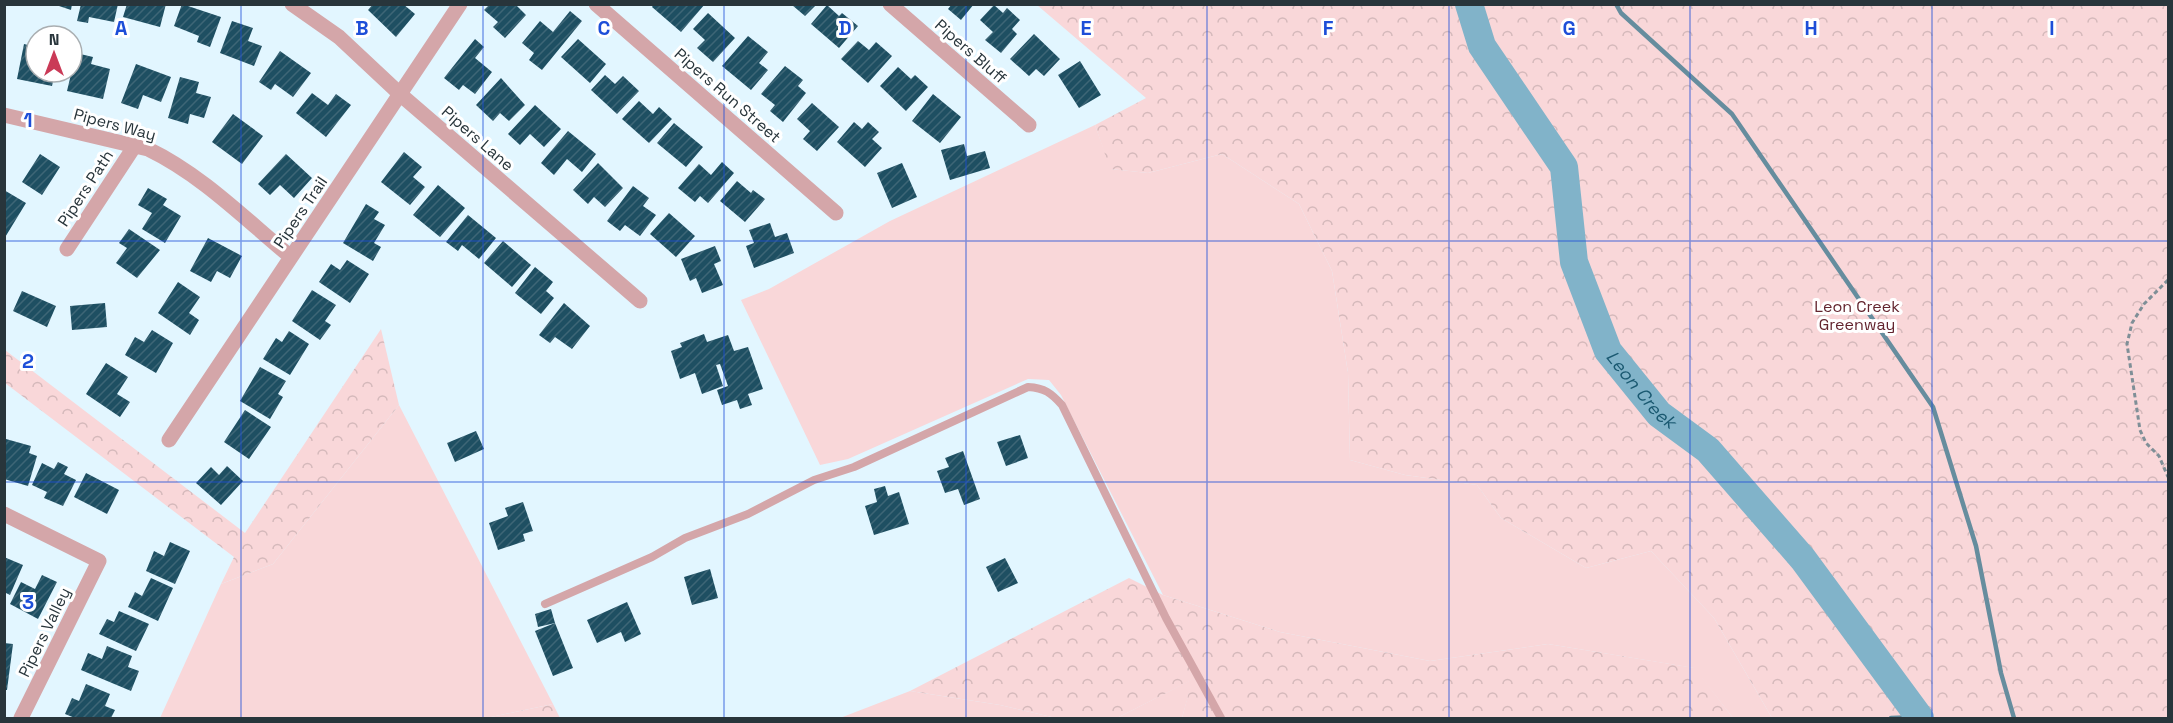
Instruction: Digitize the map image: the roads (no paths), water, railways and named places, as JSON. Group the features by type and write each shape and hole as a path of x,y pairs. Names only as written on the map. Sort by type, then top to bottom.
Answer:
{"street":[{"name":"Pipers Lane","path":"292,4 339,37 401,95 640,301"},
{"name":"Pipers Trail","path":"169,440 460,4"},
{"name":"Pipers Run Street","path":"596,4 836,213"},
{"name":"Pipers Bluff","path":"890,4 1029,125"},
{"name":"Pipers Way","path":"4,115 134,147 169,159 205,184 291,257"},
{"name":"Pipers Path","path":"67,249 134,147"},
{"name":"Pipers Valley","path":"4,514 99,561 21,718"}],"lane":[{"path":"545,604 652,557 685,538 748,514 814,480 854,467 1028,387 1038,388 1053,395 1062,405 1161,608 1221,718"}],"waterway":[{"name":"Leon Creek","path":"1469,4 1482,46 1564,167 1574,262 1608,351 1659,414 1708,450 1803,559 1920,718"},
{"path":"1616,4 1621,13 1732,114 1933,407 1976,546 2001,673 2014,718"},
{"path":"1891,718 1919,717"}],"park label":[{"name":"Leon Creek Greenway","path":"1857,315"}]}
